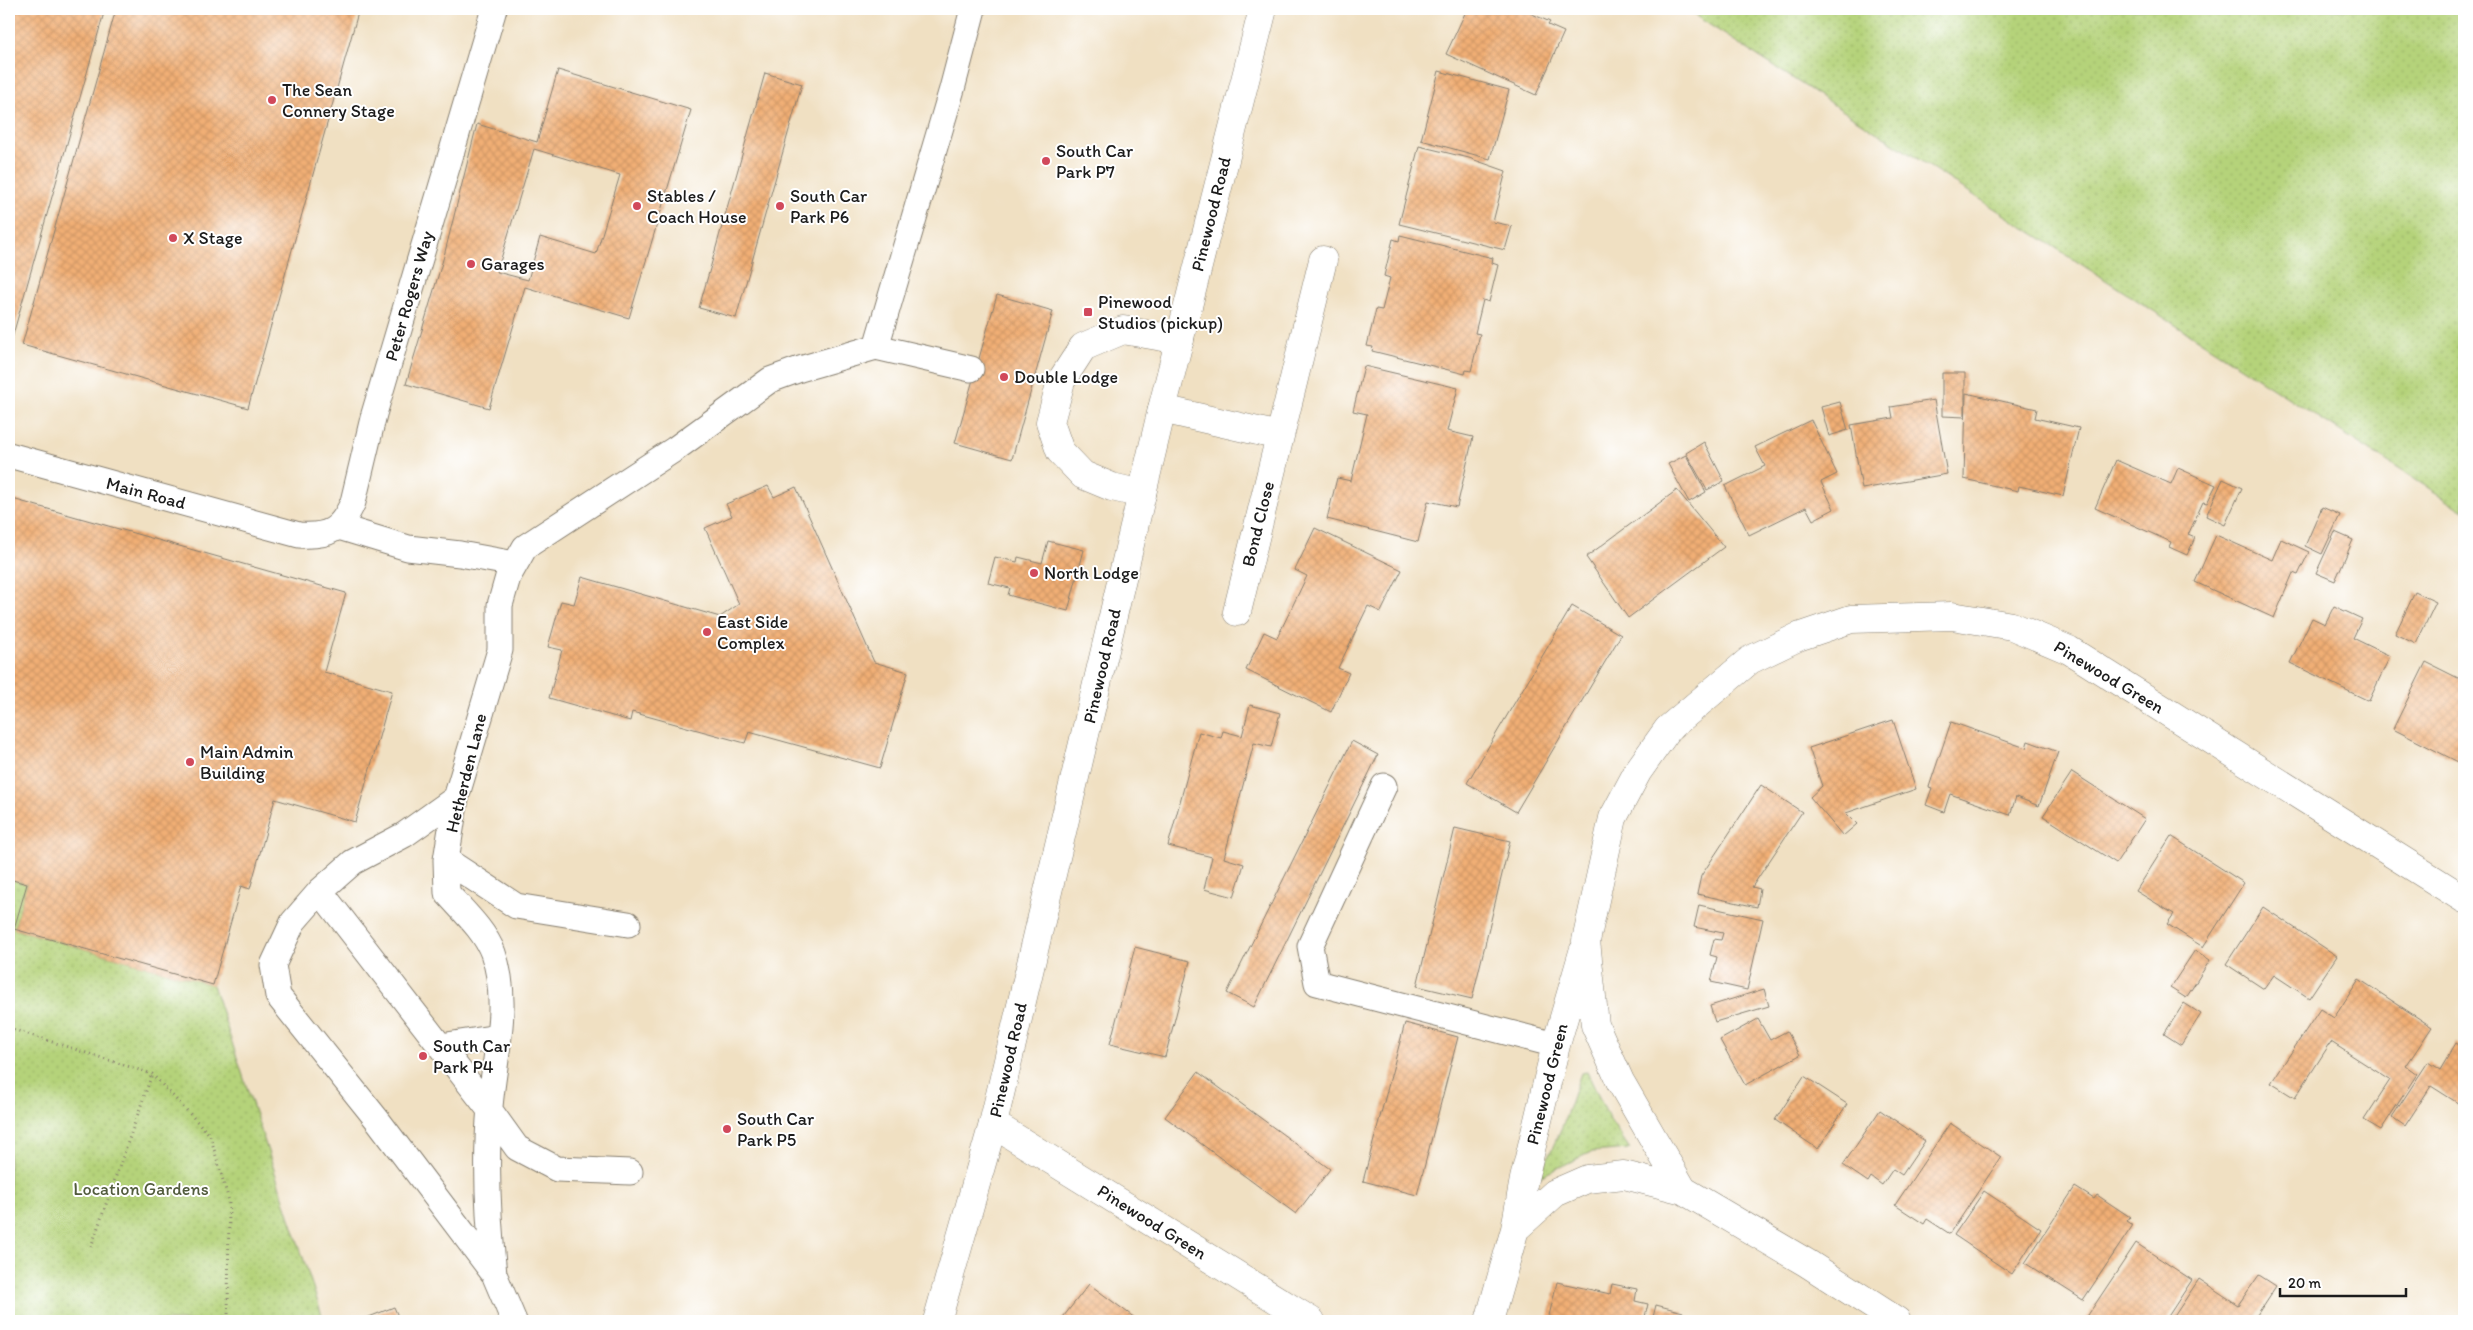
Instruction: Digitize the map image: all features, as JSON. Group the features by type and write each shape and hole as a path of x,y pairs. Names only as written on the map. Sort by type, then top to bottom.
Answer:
{"street":[{"name":"Pinewood Road","path":"937,1321 993,1124 1162,409 1263,9"},
{"name":"Bond Close","path":"1237,612 1323,260"},
{"path":"1142,494 1112,487 1083,475 1060,451 1050,422 1061,381 1082,347 1123,330 1180,340"},
{"path":"1162,409 1280,436"},
{"name":"Pinewood Green","path":"1489,1321 1515,1229 1524,1179 1556,1045 1586,941 1613,818 1638,771 1668,729 1750,660 1798,637 1851,618 1952,616 2012,626 2069,650 2464,899"},
{"name":"Pinewood Green","path":"1586,941 1595,1025 1620,1081 1683,1190"},
{"name":"Pinewood Green","path":"993,1124 1311,1321"},
{"name":"Pinewood Green","path":"1515,1229 1555,1193 1587,1179 1624,1175 1683,1190 1807,1263 1897,1321"}],"lane":[{"name":"Peter Rogers Way","path":"339,527 348,516 353,502 374,414 494,9"},
{"path":"876,347 952,89 973,9"},
{"path":"339,527 408,548 520,556 675,449 770,380 800,369 876,347 971,369"},
{"name":"Main Road","path":"9,455 299,536 326,534 339,527"},
{"name":"Hetherden Lane","path":"494,1274 487,1198 490,1109 502,1013 500,983 493,952 474,924 447,893 446,860 456,798 500,650 500,605 508,577 520,556"},
{"path":"1384,786 1310,946 1317,983 1556,1045"},
{"path":"456,798 404,835 353,862 320,891 293,922 273,965 278,996 379,1122 494,1274 514,1321"},
{"path":"446,860 516,906 628,924"},
{"path":"320,891 490,1109 517,1148 557,1168 630,1172"},
{"path":"441,1046 498,1037"}],"path":[{"path":"9,1028 152,1074 210,1135 229,1200 228,1321"},
{"path":"91,1247 152,1074"}],"green space":[{"path":"1685,9 2464,9 2464,511"},
{"name":"Location Gardens","path":"9,879 27,884 14,929 213,985 324,1321 9,1321"},
{"path":"1587,1072 1610,1120 1630,1149 1591,1152 1539,1177 1562,1127 1581,1073"}],"building":[{"path":"9,9 105,9 9,349"},
{"name":"X Stage","path":"116,9 359,9 248,408 22,345"},
{"path":"1467,9 1521,9 1550,22 1548,25 1564,32 1536,95 1446,54"},
{"path":"558,70 691,110 629,318 525,287 489,408 406,384 444,256 477,124 537,142","holes":["534,149 620,175 596,254 540,237 528,280 497,272"]},
{"path":"1439,71 1509,90 1490,159 1421,140"},
{"path":"765,73 802,84 736,318 699,308"},
{"path":"1419,146 1469,158 1506,171 1493,222 1512,226 1505,250 1399,224"},
{"path":"1400,235 1493,258 1492,263 1498,265 1489,302 1483,300 1475,333 1480,334 1471,371 1466,370 1465,374 1372,351 1373,347 1367,346 1376,309 1382,310 1390,278 1384,276 1393,239 1399,241"},
{"name":"Double Lodge","path":"997,295 1053,311 1012,459 955,443"},
{"path":"1364,366 1458,388 1447,431 1473,437 1457,507 1428,501 1418,542 1327,519 1337,478 1351,481 1367,414 1353,411"},
{"path":"1942,373 1965,373 1965,417 1942,416"},
{"path":"1966,393 2037,409 2035,418 2079,428 2063,496 2019,486 2018,491 1964,479"},
{"path":"1934,400 1947,474 1862,489 1851,425 1893,418 1891,407"},
{"path":"1840,402 1848,430 1829,436 1821,407"},
{"path":"1811,420 1837,474 1821,482 1834,509 1813,520 1806,507 1749,535 1725,486 1765,466 1755,447"},
{"path":"1704,442 1724,481 1707,490 1686,453"},
{"path":"1686,455 1706,492 1689,502 1668,464"},
{"path":"2116,460 2171,484 2178,468 2216,485 2207,503 2203,502 2188,535 2195,538 2187,555 2169,547 2171,542 2095,508"},
{"path":"2223,479 2242,488 2225,525 2206,516"},
{"name":"East Side Complex","path":"768,486 774,497 796,487 874,662 908,672 880,768 749,732 745,743 632,712 630,721 549,698 562,650 548,647 561,601 574,604 582,577 720,617 739,604 705,528 732,516 726,504"},
{"path":"1677,490 1724,547 1628,618 1586,557"},
{"name":"Main Admin Building","path":"9,498 346,593 324,672 392,691 355,822 275,799 250,889 241,886 213,985 14,929 27,884 9,879"},
{"path":"2322,507 2340,515 2322,554 2305,546"},
{"path":"1315,528 1402,570 1381,612 1368,606 1338,668 1349,673 1331,712 1246,670 1264,632 1277,638 1307,576 1295,570"},
{"path":"2335,532 2353,540 2335,581 2316,573"},
{"path":"2216,535 2272,560 2281,539 2309,552 2298,575 2293,573 2274,618 2195,582"},
{"name":"North Lodge","path":"1048,541 1084,550 1068,611 1008,595 1010,588 988,583 995,557 1017,562 1018,557 1042,563"},
{"path":"2415,592 2436,602 2416,644 2395,634"},
{"path":"1572,606 1621,635 1516,812 1467,783"},
{"path":"2334,606 2362,619 2353,638 2390,656 2369,701 2290,663 2312,618 2325,624"},
{"path":"2426,662 2464,681 2464,765 2393,729"},
{"path":"1250,705 1280,713 1271,747 1254,743 1224,858 1244,864 1234,897 1204,889 1212,857 1168,846 1199,732 1221,738 1223,731 1242,736"},
{"path":"1893,720 1916,789 1846,813 1857,824 1843,836 1810,797 1822,786 1809,748"},
{"path":"1951,722 2026,748 2028,741 2058,752 2039,806 2016,797 2010,815 1950,794 1944,812 1926,805 1932,788 1929,787"},
{"path":"1352,741 1378,755 1254,1007 1227,993"},
{"path":"2072,772 2145,819 2116,863 2043,816"},
{"path":"1761,785 1802,812 1752,887 1760,889 1757,907 1697,894 1701,876"},
{"path":"1455,828 1510,841 1472,999 1417,986"},
{"path":"2171,836 2244,883 2203,947 2167,924 2174,914 2136,891"},
{"path":"1699,905 1763,919 1747,990 1711,982 1717,957 1710,955 1714,939 1721,940 1723,933 1694,927"},
{"path":"2263,907 2337,956 2309,998 2274,975 2264,989 2226,964"},
{"path":"1135,947 1190,961 1165,1057 1110,1044"},
{"path":"2195,950 2210,960 2186,998 2170,988"},
{"path":"2359,979 2432,1027 2406,1066 2417,1074 2381,1130 2364,1120 2390,1080 2331,1042 2295,1098 2271,1083 2320,1009 2334,1018"},
{"path":"1764,989 1769,1006 1715,1022 1710,1006"},
{"path":"2184,1003 2201,1014 2181,1045 2164,1034"},
{"path":"1758,1019 1770,1040 1787,1031 1800,1055 1745,1085 1720,1040"},
{"path":"1405,1023 1458,1037 1417,1195 1363,1181"},
{"path":"2456,1043 2464,1048 2464,1107 2431,1086 2405,1126 2392,1117 2428,1062 2440,1070"},
{"path":"1198,1072 1330,1169 1296,1214 1165,1117"},
{"path":"1804,1076 1847,1104 1818,1149 1775,1120"},
{"path":"1880,1110 1925,1141 1902,1175 1893,1169 1882,1185 1871,1177 1868,1182 1843,1165"},
{"path":"1950,1123 2001,1157 1950,1234 1927,1219 1924,1224 1895,1205"},
{"path":"2075,1187 2094,1199 2097,1195 2130,1217 2127,1221 2133,1225 2083,1300 2025,1263"},
{"path":"1984,1191 2041,1229 2012,1274 1954,1235"},
{"path":"2136,1243 2192,1280 2165,1321 2091,1321 2086,1318"},
{"path":"2259,1275 2276,1286 2253,1321 2171,1321 2199,1279 2238,1305"},
{"path":"1557,1282 1610,1294 1612,1284 1637,1289 1635,1301 1648,1304 1644,1321 1548,1320"},
{"path":"1089,1284 1139,1321 1060,1321"},
{"path":"1656,1305 1683,1312 1680,1321 1652,1321"},
{"path":"394,1307 400,1321 359,1321"}],"place":[{"name":"The Sean Connery Stage","path":"272,100"},
{"name":"South Car Park P7","path":"1046,161"},
{"name":"Stables / Coach House","path":"637,206"},
{"name":"South Car Park P6","path":"780,206"},
{"name":"X Stage","path":"173,238"},
{"name":"Garages","path":"471,264"},
{"name":"Pinewood Studios (pickup)","path":"1088,312"},
{"name":"Double Lodge","path":"1004,377"},
{"name":"North Lodge","path":"1034,573"},
{"name":"East Side Complex","path":"707,632"},
{"name":"Main Admin Building","path":"190,762"},
{"name":"South Car Park P4","path":"423,1056"},
{"name":"South Car Park P5","path":"727,1129"}]}
